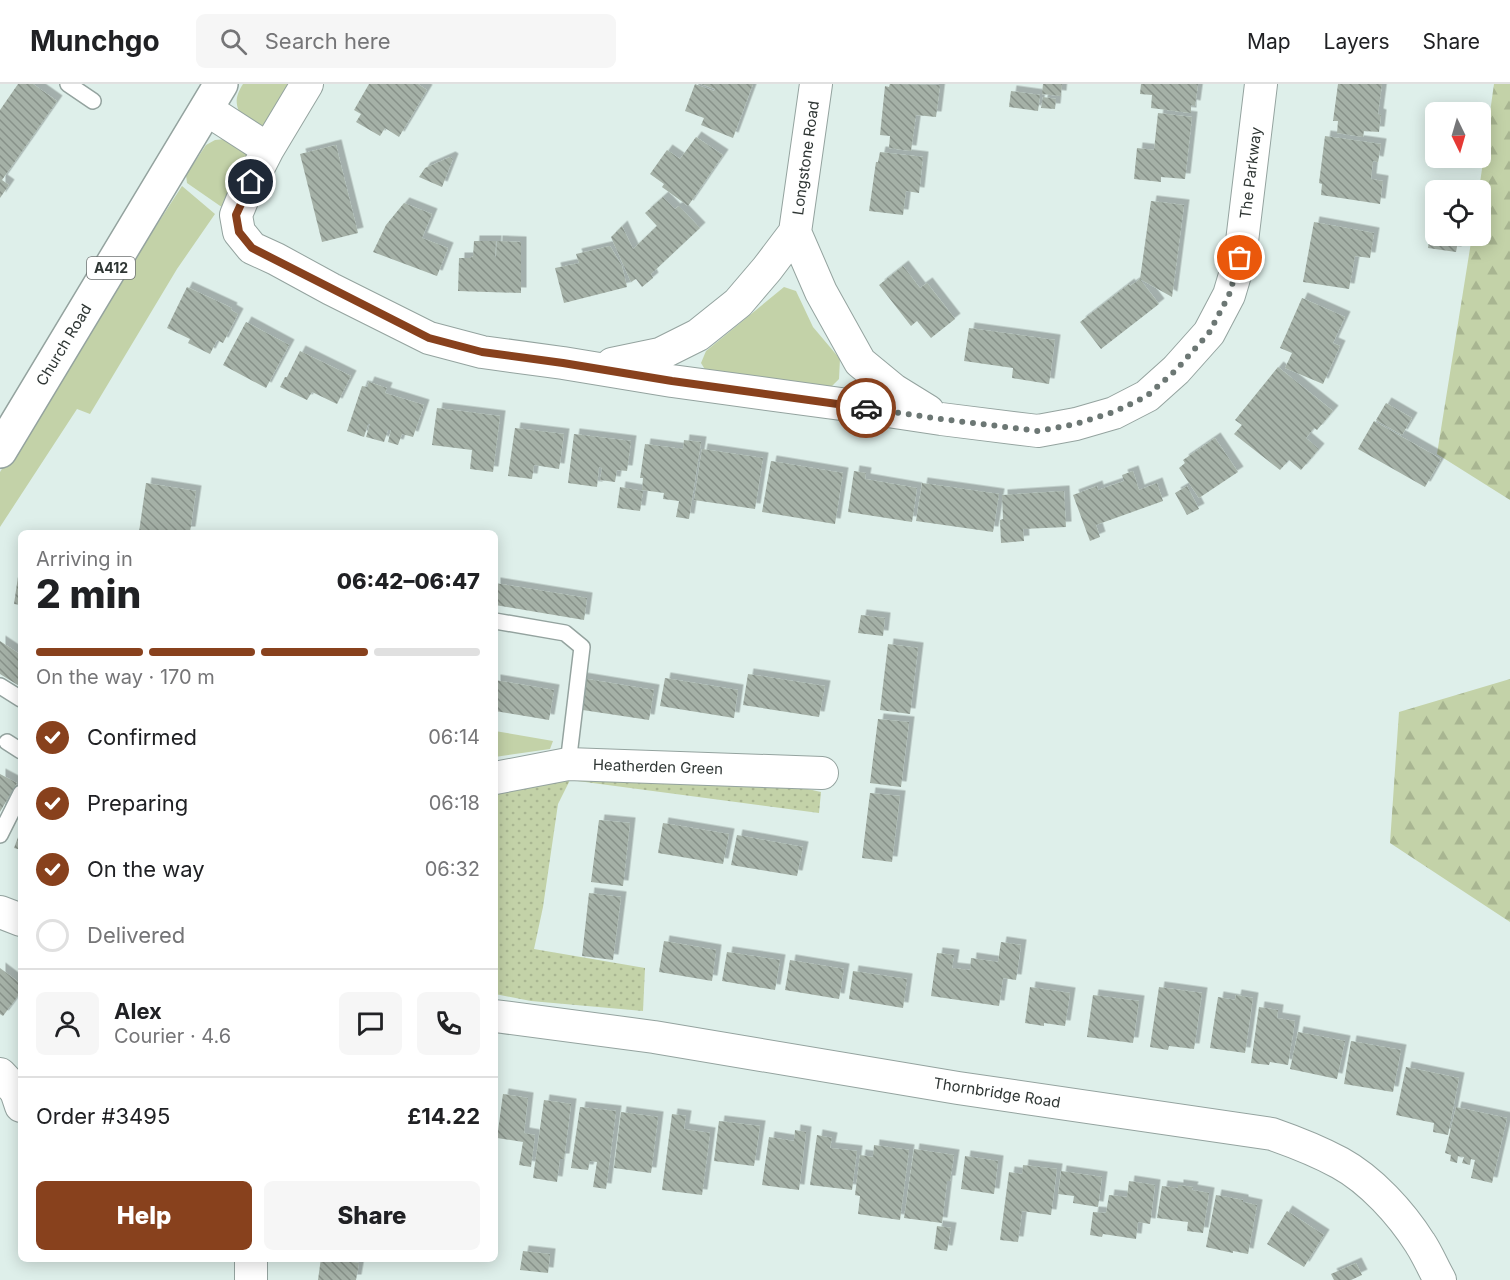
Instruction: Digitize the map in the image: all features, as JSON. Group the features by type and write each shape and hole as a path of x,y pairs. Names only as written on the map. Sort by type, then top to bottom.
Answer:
{"main road":[{"name":"Church Road","path":"0,451 214,96"}],"street":[{"path":"214,96 268,149 307,84"},
{"name":"Longstone Road","path":"795,232 816,84"},
{"name":"The Parkway","path":"268,149 236,215 239,232 252,248 429,338 482,352 672,381 1038,431 1076,424 1114,412 1147,396 1176,370 1209,333 1229,295 1240,258 1262,84"},
{"path":"563,363 613,364 660,354 698,334 738,303 795,232 821,292 860,362 894,390 941,419"},
{"name":"Heatherden Green","path":"498,777 568,764 822,773"},
{"path":"0,912 18,919"},
{"name":"Thornbridge Road","path":"498,1016 654,1037 958,1088 1272,1134 1308,1147 1341,1163 1365,1181 1388,1202 1414,1235 1440,1280"},
{"path":"0,1074 16,1091 18,1097"},
{"path":"250,1262 251,1280"}],"lane":[{"path":"68,84 93,101"},
{"path":"498,622 566,633 582,647 568,764"},
{"path":"0,686 18,697"},
{"path":"7,742 18,749"},
{"path":"0,836 18,799"}],"green space":[{"path":"243,84 302,84 264,128 244,122 241,116 237,99"},
{"path":"1494,84 1510,84 1510,500 1437,454 1470,246 1491,246 1491,180 1480,180 1482,168 1491,168 1491,105"},
{"path":"226,139 249,153 226,210 187,183 186,175 206,145 215,140"},
{"path":"182,186 215,214 177,269 90,414 77,409 0,527 0,472"},
{"path":"784,287 796,291 813,327 840,359 839,379 826,392 709,376 701,363 706,351"},
{"path":"1510,679 1510,922 1390,843 1399,712"},
{"path":"498,732 553,741 550,749 498,757"},
{"path":"726,771 821,792 819,813 570,780 558,804 543,907 534,949 645,968 643,1011 531,1001 498,995 498,778"}],"building":[{"path":"18,84 33,84 57,101 2,180 9,185 0,198 0,110"},
{"path":"369,84 418,84 427,90 399,137 385,128 380,136 356,122 361,114 354,110"},
{"path":"695,84 714,91 715,89 701,84 753,84 733,138 701,125 704,118 685,111"},
{"path":"890,84 940,85 936,117 916,115 911,151 889,148 890,136 880,135 885,86 889,87"},
{"path":"1043,84 1062,84 1061,96 1042,94"},
{"path":"1141,84 1198,84 1195,106 1191,105 1191,113 1151,108 1152,95 1140,94"},
{"path":"1338,84 1382,84 1378,114 1381,115 1379,132 1364,131 1363,137 1337,133 1338,121 1333,121"},
{"path":"1011,91 1040,95 1038,111 1009,107"},
{"path":"1043,97 1056,99 1055,109 1041,108"},
{"path":"1158,113 1192,117 1185,179 1161,177 1161,182 1134,179 1137,148 1154,150"},
{"path":"1325,136 1381,144 1378,162 1373,161 1371,179 1383,181 1380,204 1321,195 1322,184 1319,183"},
{"path":"696,137 723,155 688,206 662,187 664,184 650,174 667,150 680,159"},
{"path":"336,145 358,233 322,242 300,154"},
{"path":"880,152 923,157 919,193 906,191 903,215 869,211 876,162 878,162"},
{"path":"450,157 453,159 442,187 419,177 425,168"},
{"path":"663,197 675,209 679,206 700,228 651,274 653,278 642,287 636,279 631,282 611,237 622,226 633,249 657,226 645,213"},
{"path":"1151,201 1184,205 1172,297 1140,279"},
{"path":"404,203 432,214 422,238 448,248 437,276 373,252 386,225"},
{"path":"1314,222 1374,233 1370,258 1355,256 1349,289 1303,282"},
{"path":"474,241 496,241 495,257 497,241 521,242 521,293 458,291 459,258 473,257"},
{"path":"610,246 622,266 627,287 564,303 555,268 579,263 576,254"},
{"path":"1428,246 1457,246 1456,252 1428,248"},
{"path":"903,266 920,288 927,283 955,319 931,338 917,321 911,326 879,285"},
{"path":"1140,279 1159,304 1101,349 1080,322 1129,284 1130,286"},
{"path":"187,287 232,308 231,310 238,314 223,343 217,340 210,354 188,343 190,339 167,328"},
{"path":"1302,298 1345,317 1333,343 1340,346 1323,384 1285,368 1292,353 1280,348"},
{"path":"246,322 289,345 266,388 223,365"},
{"path":"969,328 1055,340 1049,384 1012,378 1013,368 964,361"},
{"path":"300,351 351,376 337,404 312,392 307,400 280,387"},
{"path":"1278,367 1333,411 1317,430 1314,428 1306,438 1319,449 1301,470 1289,460 1280,470 1234,434 1242,425 1235,420"},
{"path":"369,382 387,388 385,393 424,405 413,437 402,434 398,445 388,442 391,430 388,430 384,442 366,437 370,424 368,424 364,437 347,431 362,386 367,387"},
{"path":"1386,403 1412,418 1402,435 1376,420"},
{"path":"437,408 500,416 493,472 470,469 472,450 432,445"},
{"path":"1374,421 1441,459 1425,487 1358,449"},
{"path":"515,428 564,434 559,469 534,465 532,479 508,476"},
{"path":"574,434 631,441 627,471 617,470 615,482 600,480 602,468 599,467 597,487 568,483"},
{"path":"1215,438 1238,472 1199,498 1179,468 1185,463 1183,460"},
{"path":"684,440 701,442 689,519 676,517 679,501 663,499 664,493 642,490 643,478 640,478 645,444 683,449"},
{"path":"702,449 763,458 755,509 694,500"},
{"path":"771,461 843,473 835,524 762,512"},
{"path":"854,471 866,473 865,479 917,488 912,522 848,512"},
{"path":"1133,471 1139,490 1157,483 1163,501 1096,525 1100,537 1090,541 1073,495 1097,486 1098,490 1124,481 1122,475"},
{"path":"146,483 196,491 190,530 139,530"},
{"path":"922,483 999,494 993,532 916,521"},
{"path":"1187,486 1199,509 1187,515 1175,493"},
{"path":"620,487 643,491 640,511 617,508"},
{"path":"1064,491 1066,527 1023,529 1024,541 1001,543 1002,495"},
{"path":"18,577 18,605 14,604"},
{"path":"498,583 587,598 584,620 498,606"},
{"path":"861,615 885,618 883,636 858,633"},
{"path":"0,641 18,653 18,685 0,674"},
{"path":"888,644 918,648 910,714 880,710"},
{"path":"748,674 825,686 819,717 743,705"},
{"path":"581,678 654,690 649,720 576,709"},
{"path":"665,678 738,690 734,718 660,706"},
{"path":"498,681 554,690 549,720 498,712"},
{"path":"878,719 909,722 901,787 870,783"},
{"path":"0,774 17,783 0,812"},
{"path":"870,793 900,796 892,862 862,858"},
{"path":"599,820 630,823 623,886 591,882"},
{"path":"663,823 729,834 723,864 658,853"},
{"path":"737,835 803,847 797,876 731,865"},
{"path":"18,837 18,849 14,848"},
{"path":"589,893 621,897 613,960 582,956"},
{"path":"664,941 716,950 712,981 659,972"},
{"path":"1001,942 1021,945 1016,980 1003,978 999,1006 931,996 937,953 954,955 952,968 970,970 971,958 998,962"},
{"path":"727,952 780,960 775,990 722,981"},
{"path":"790,960 844,969 839,999 785,990"},
{"path":"0,968 18,982 18,996 3,1016 0,1014"},
{"path":"853,971 907,979 903,1008 849,999"},
{"path":"1030,987 1070,993 1065,1026 1025,1023"},
{"path":"1159,987 1202,993 1194,1049 1169,1046 1168,1050 1150,1047"},
{"path":"1093,995 1139,1001 1133,1043 1087,1037"},
{"path":"1236,995 1253,998 1245,1053 1210,1048 1218,997 1235,1000"},
{"path":"1259,1007 1278,1010 1277,1018 1295,1021 1288,1065 1270,1062 1269,1065 1251,1063"},
{"path":"1298,1032 1345,1041 1337,1079 1290,1069"},
{"path":"1351,1041 1401,1050 1393,1092 1344,1084"},
{"path":"1406,1067 1459,1078 1448,1135 1433,1132 1434,1123 1396,1115"},
{"path":"503,1094 528,1098 524,1133 535,1135 531,1167 519,1165 523,1142 498,1138"},
{"path":"544,1100 571,1104 564,1159 560,1159 557,1182 533,1178"},
{"path":"580,1107 616,1111 606,1189 593,1187 597,1162 590,1161 588,1170 571,1168"},
{"path":"1456,1107 1507,1118 1492,1183 1471,1178 1475,1160 1471,1159 1470,1165 1462,1163 1464,1157 1458,1156 1457,1163 1450,1161 1451,1155 1445,1153"},
{"path":"621,1112 658,1117 651,1173 614,1168"},
{"path":"672,1114 686,1116 684,1129 710,1133 702,1195 662,1190"},
{"path":"719,1121 760,1126 754,1166 714,1161"},
{"path":"795,1130 806,1132 799,1190 762,1185 769,1137 794,1141"},
{"path":"817,1135 832,1138 830,1148 857,1151 852,1190 810,1185"},
{"path":"874,1145 909,1150 900,1220 858,1214 860,1196 855,1195 860,1155 873,1157"},
{"path":"914,1149 954,1155 950,1181 947,1181 942,1223 904,1218"},
{"path":"965,1156 998,1161 994,1194 961,1189"},
{"path":"1023,1165 1057,1169 1051,1215 1022,1211 1018,1242 1000,1240 1009,1172 1022,1174"},
{"path":"1061,1171 1102,1177 1098,1207 1073,1203 1074,1196 1058,1194"},
{"path":"1129,1181 1155,1185 1150,1224 1138,1222 1136,1239 1103,1234 1102,1237 1090,1235 1093,1212 1106,1213 1109,1195 1127,1197"},
{"path":"1178,1185 1193,1187 1192,1190 1209,1193 1203,1233 1187,1231 1188,1222 1157,1218 1162,1186 1178,1188"},
{"path":"1216,1195 1257,1205 1248,1254 1206,1247"},
{"path":"1287,1211 1324,1235 1304,1267 1267,1244"},
{"path":"937,1226 951,1228 947,1251 934,1249"},
{"path":"523,1251 550,1254 548,1273 520,1270"},
{"path":"320,1262 359,1263 356,1280 318,1280"},
{"path":"1356,1263 1362,1275 1351,1280 1334,1280 1331,1274"}],"way so far":[{"path":"866,408 1038,431 1076,424 1114,412 1147,396 1176,370 1209,333 1229,295 1240,258"}],"route":[{"path":"251,182 236,215 239,232 252,248 429,338 482,352 866,408"}]}
